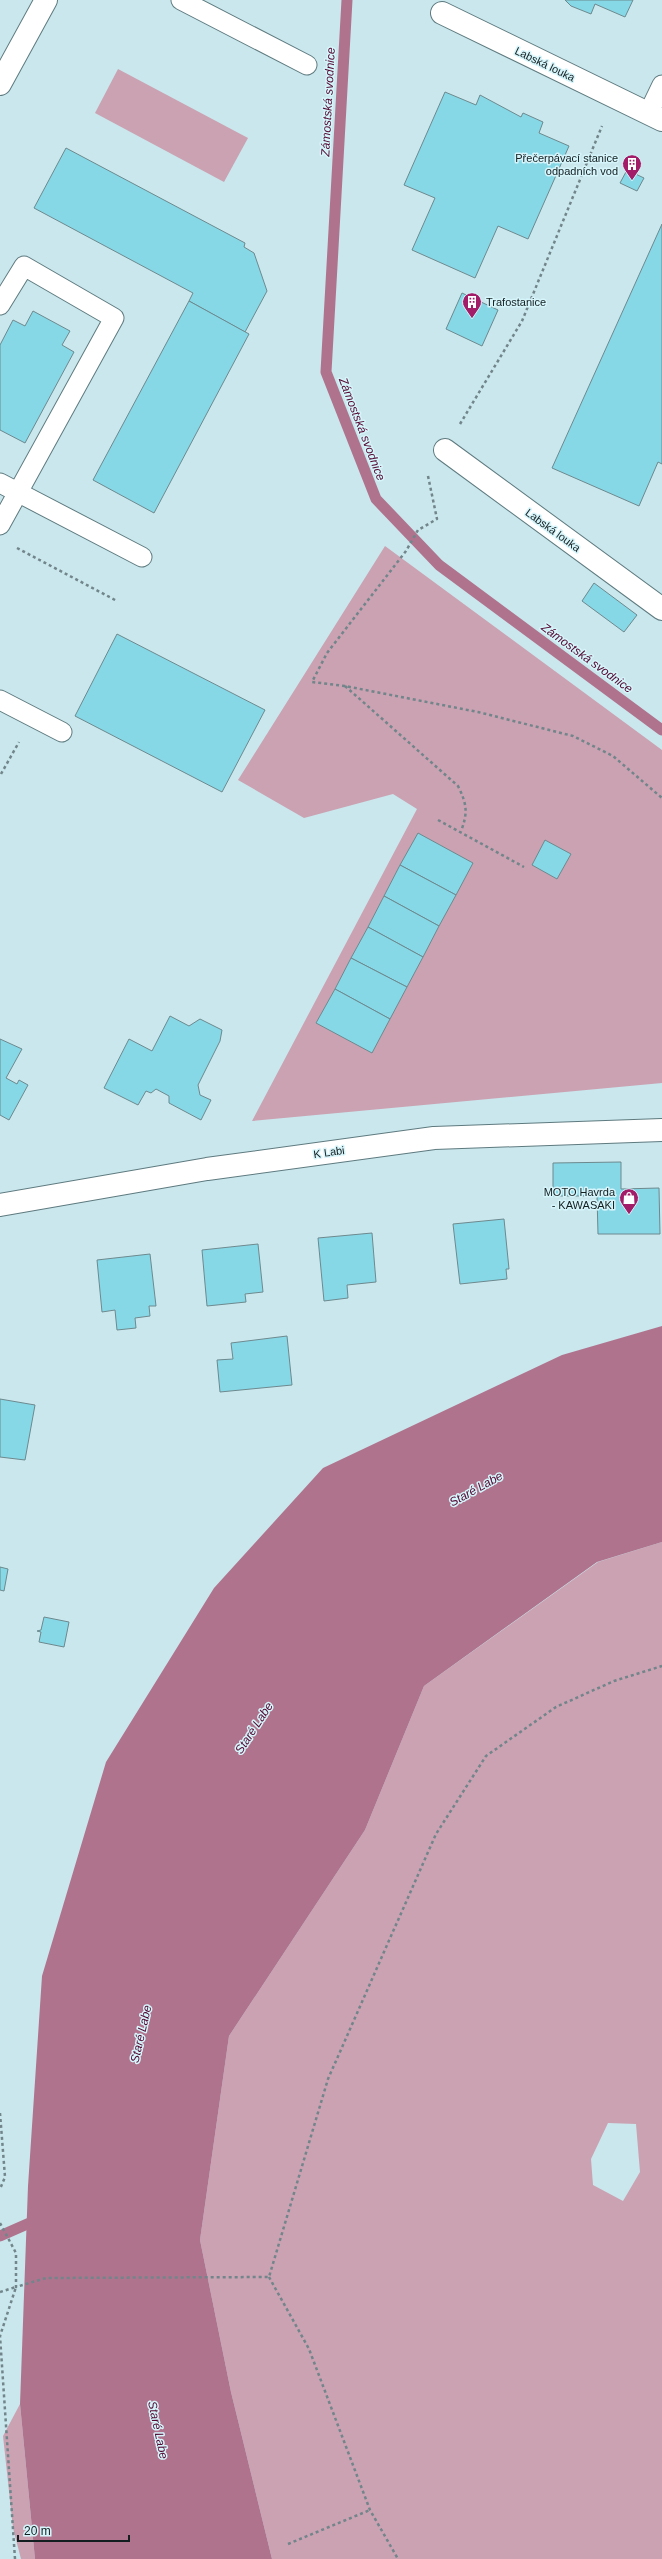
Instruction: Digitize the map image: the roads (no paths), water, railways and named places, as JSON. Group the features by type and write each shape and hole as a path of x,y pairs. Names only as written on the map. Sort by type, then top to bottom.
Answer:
{"street":[{"path":"0,84 46,0"},
{"name":"Labská louka","path":"442,13 655,117"},
{"name":"Labská louka","path":"445,450 662,609"},
{"name":"K Labi","path":"0,1205 207,1169 434,1138 662,1130"}],"lane":[{"path":"181,0 307,65"},
{"name":"Labská louka","path":"655,117 662,85"},
{"path":"0,305 24,266 114,318 0,525"},
{"path":"0,483 142,557"},
{"path":"0,700 62,732"}],"water":[{"name":"Staré Labe","path":"662,1326 662,1542 597,1562 424,1686 365,1830 229,2036 200,2240 231,2392 272,2559 35,2559 20,2404 28,2186 42,1976 106,1762 214,1588 323,1468 562,1355"}],"waterway":[{"name":"Zámostská svodnice","path":"347,0 326,372 376,499 439,565 662,730"},
{"path":"0,2236 41,2218"}],"place":[{"name":"Přečerpávací stanice odpadních vod","path":"632,181"},
{"name":"Trafostanice","path":"472,319"},
{"name":"MOTO Havrda - KAWASAKI","path":"629,1215"}]}
